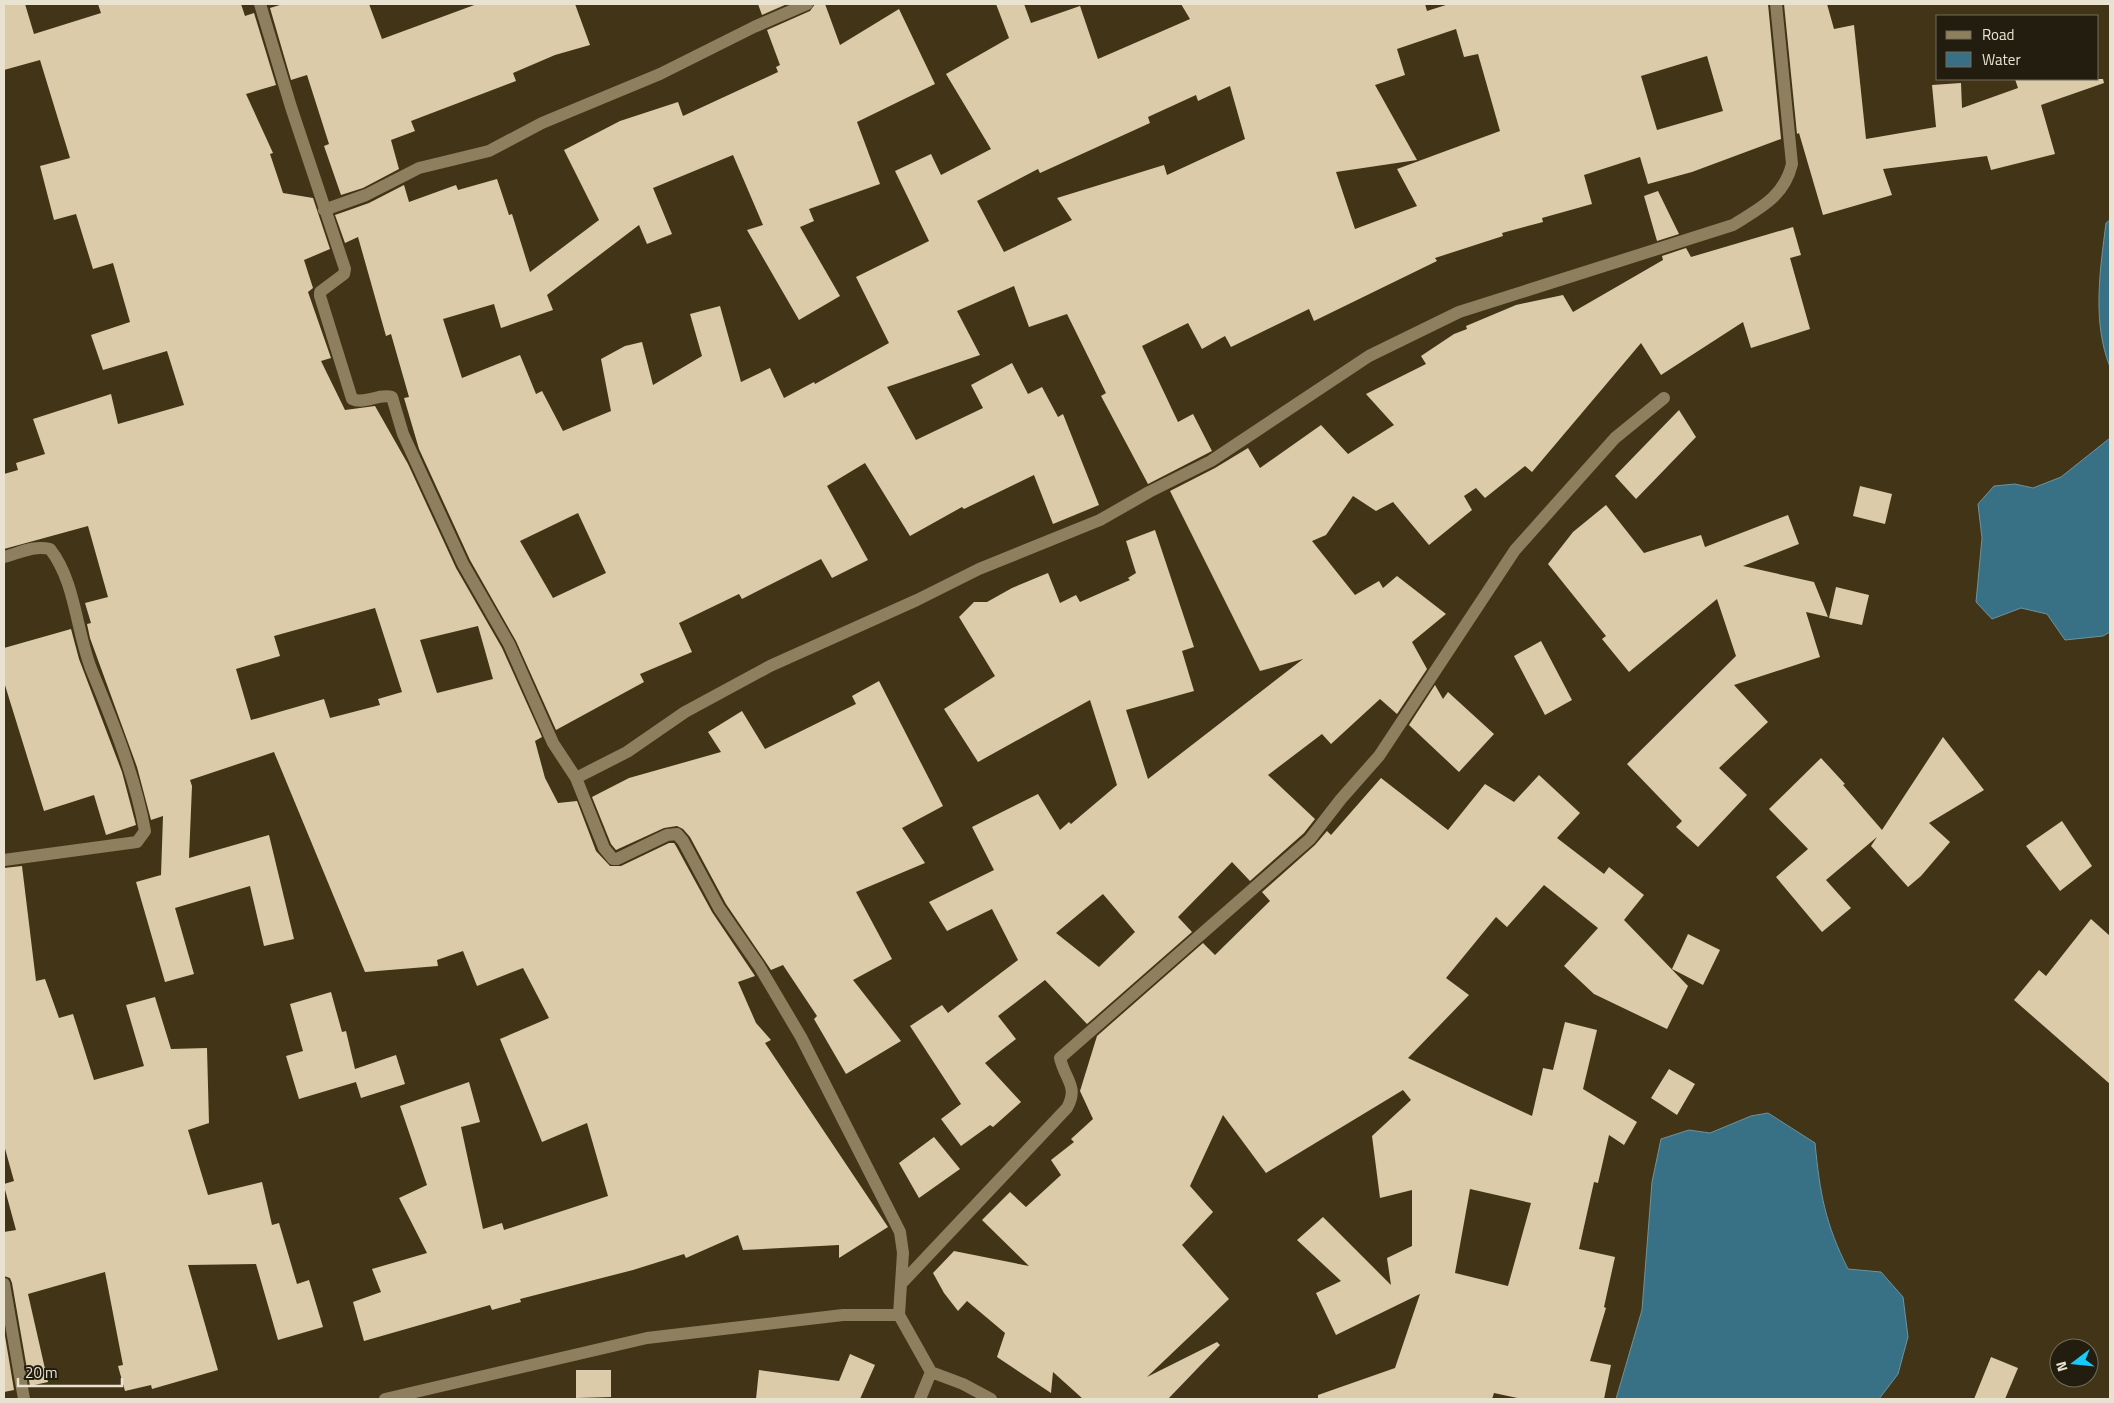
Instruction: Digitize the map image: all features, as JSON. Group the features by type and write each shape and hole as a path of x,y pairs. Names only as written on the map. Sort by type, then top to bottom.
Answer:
{"street":[{"path":"260,4 324,210 345,269 344,274 320,292 320,296 352,399 358,402 384,395 392,397 403,434 463,564 509,644 553,743 576,778 604,848 613,859 667,835 677,834 683,841 719,908 759,966 801,1037 900,1232 903,1253 899,1315 931,1372 963,1384 991,1399"},
{"path":"324,210 366,195 419,168 489,151 542,123 660,74 754,27 806,4"},
{"path":"576,778 627,752 685,712 770,666 917,600 980,569 1100,520 1149,492 1212,461 1369,356 1459,312 1733,225 1765,205 1788,181 1792,164 1776,4"},
{"path":"901,1284 1067,1108 1073,1097 1072,1086 1060,1058 1310,838 1379,756 1515,550 1615,438 1664,398"},
{"path":"4,557 42,547 50,549 66,573 80,634 122,749 145,831 144,836 137,842 4,860"},
{"path":"4,1284 24,1399"},
{"path":"385,1399 647,1338 843,1315 899,1315"},
{"path":"920,1399 931,1372"}],"water":[{"path":"2110,220 2110,367 2104,350 2101,332 2099,296 2106,223"},
{"path":"2110,438 2110,632 2103,636 2065,640 2047,614 2021,608 1992,619 1976,602 1982,538 1978,504 1994,486 2015,484 2033,488 2061,477"},
{"path":"1768,1113 1815,1143 1825,1208 1834,1237 1848,1269 1881,1272 1903,1297 1908,1337 1898,1374 1879,1399 1616,1399 1642,1310 1652,1182 1661,1139 1689,1130 1710,1133 1751,1116"}],"building":[{"path":"4,4 25,4 34,34 101,13 98,4 241,4 245,16 254,13 276,85 246,94 273,153 270,154 283,193 313,198 330,249 304,260 313,288 308,292 331,358 321,361 345,410 375,406 408,464 456,568 502,648 542,737 535,741 545,778 558,803 577,801 596,851 610,866 621,866 669,843 674,843 712,912 755,976 738,982 756,1023 771,1040 765,1043 888,1227 839,1258 839,1245 743,1250 738,1235 686,1258 684,1254 633,1270 520,1299 521,1302 492,1310 490,1305 364,1341 353,1302 381,1292 372,1269 427,1253 399,1198 427,1185 400,1106 469,1082 480,1122 461,1127 483,1229 502,1223 504,1230 608,1196 587,1123 542,1142 500,1039 549,1018 523,968 477,986 463,951 437,960 438,966 365,972 274,752 190,780 192,786 189,858 269,835 294,939 264,946 250,886 175,908 194,974 165,982 136,882 161,875 163,816 151,820 137,767 90,638 87,624 91,623 85,603 108,597 88,526 4,549 4,474 18,470 16,463 45,454 33,419 111,394 118,424 184,405 167,351 103,370 91,335 130,322 113,263 93,269 76,214 54,220 40,166 70,158 40,60 4,70","holes":["375,608 402,692 378,699 380,705 330,718 324,699 251,720 236,669 280,656 274,636","478,626 493,679 437,693 420,640"]},
{"path":"283,4 369,4 382,39 477,4 575,4 590,45 555,55 513,73 516,81 411,121 415,131 391,140 399,169 363,188 341,195 324,146 329,144 307,75 291,80 270,8"},
{"path":"758,4 787,4 762,15"},
{"path":"815,4 825,4 840,45 899,9 935,84 857,122 880,184 809,209 814,221 800,227 840,296 799,320 747,230 763,225 733,155 653,188 672,234 647,244 639,225 547,295 553,310 501,328 494,304 443,319 462,378 520,355 536,394 542,391 563,431 611,411 601,359 625,346 642,342 653,385 702,356 690,314 720,306 741,382 770,368 784,398 814,382 815,384 889,343 856,277 929,241 895,171 931,154 941,175 991,149 946,74 1009,38 996,4 1024,4 1031,23 1080,6 1098,59 1190,19 1181,4 1425,4 1427,11 1449,4 1768,4 1781,139 1692,172 1648,184 1640,157 1584,175 1592,204 1542,218 1543,222 1502,233 1503,236 1435,258 1437,261 1314,321 1309,309 1231,347 1225,336 1202,349 1188,323 1142,346 1178,422 1193,414 1212,451 1148,484 1101,396 1106,393 1067,314 1029,327 1014,286 957,311 980,355 887,387 916,440 983,408 971,385 1012,363 1028,394 1042,387 1058,417 1063,414 1099,505 1053,524 1034,475 964,509 962,507 910,536 865,463 827,486 868,560 832,578 821,559 742,599 739,594 679,623 692,652 640,674 644,682 556,730 516,641 470,560 419,449 404,398 409,397 391,334 386,336 358,237 345,243 335,215 369,203 404,185 409,202 456,185 458,190 497,179 509,215 512,214 530,272 599,220 564,150 620,121 678,102 683,116 778,72 776,67 780,65 767,30 810,11","holes":["1456,29 1464,57 1478,54 1500,131 1397,169 1417,206 1355,229 1336,172 1417,160 1375,85 1405,75 1397,49","1707,56 1723,111 1657,130 1641,76","1230,86 1245,139 1167,175 1164,165 1057,198 1072,220 1004,252 977,201 1038,169 1040,173 1150,123 1148,117 1196,95 1198,101","578,513 606,573 553,598 520,541"]},
{"path":"1784,4 1827,4 1834,29 1854,25 1866,139 1936,127 1932,85 1961,83 1962,108 2018,88 2015,80 2103,79 2104,83 2041,105 2055,154 1991,170 1987,156 1883,169 1892,195 1823,215 1799,133 1797,134"},
{"path":"1658,191 1679,234 1657,241 1644,196"},
{"path":"1793,227 1801,255 1790,258 1810,329 1751,348 1743,322 1661,375 1641,343 1532,472 1525,466 1485,498 1476,488 1464,496 1472,510 1429,545 1393,502 1376,511 1353,496 1326,535 1312,541 1355,595 1379,581 1383,588 1397,576 1446,614 1412,642 1427,669 1397,714 1380,699 1331,744 1322,734 1268,775 1315,819 1304,833 1250,881 1232,862 1178,917 1192,932 1087,1024 1045,980 998,1016 1016,1039 985,1063 1021,1102 993,1127 990,1125 961,1146 941,1119 961,1104 910,1026 942,1005 948,1013 1018,960 992,909 947,931 929,902 994,870 972,827 1038,794 1060,830 1069,822 1071,824 1117,785 1090,700 978,762 944,709 995,676 959,617 974,602 987,602 1012,588 1048,573 1060,603 1076,595 1080,602 1130,580 1128,578 1136,573 1126,541 1155,530 1194,647 1182,651 1194,691 1126,710 1148,779 1303,659 1260,671 1170,491 1215,468 1248,448 1260,468 1321,425 1348,454 1394,425 1366,394 1426,364 1421,356 1454,334 1467,329 1466,326 1516,305 1563,295 1573,312 1663,260 1662,256 1686,248 1691,257","holes":["1103,894 1135,932 1099,967 1056,933"]},
{"path":"1679,410 1696,437 1636,499 1615,476"},
{"path":"1860,486 1892,494 1885,524 1853,516"},
{"path":"1606,505 1644,553 1701,535 1705,547 1788,515 1799,544 1743,566 1814,582 1828,617 1806,612 1820,657 1734,685 1768,722 1719,768 1747,795 1698,847 1676,827 1682,821 1627,764 1736,656 1717,599 1629,672 1602,639 1606,636 1548,564 1573,532"},
{"path":"1836,587 1869,595 1862,625 1829,618"},
{"path":"71,629 79,659 122,772 136,825 106,835 94,795 44,811 4,682 4,648"},
{"path":"1541,641 1572,700 1545,715 1514,656"},
{"path":"879,681 943,806 902,828 925,863 856,892 892,959 853,980 901,1041 846,1074 814,1019 817,1016 783,965 771,970 726,904 690,837 683,829 677,826 664,828 616,850 611,844 592,797 629,778 721,752 708,732 742,711 765,749 856,704 852,696"},
{"path":"1435,685 1443,699 1448,692 1494,734 1459,772 1409,725"},
{"path":"1943,737 1984,790 1929,823 1950,842 1921,876 1908,887 1871,846 1877,837 1826,880 1851,908 1822,932 1776,877 1808,849 1769,809 1821,758 1845,784 1843,785 1882,830"},
{"path":"1539,775 1580,813 1557,838 1604,874 1609,867 1644,895 1624,920 1688,986 1667,1029 1594,994 1564,966 1598,928 1544,885 1507,927 1496,917 1446,978 1469,995 1408,1058 1532,1116 1543,1068 1553,1070 1565,1022 1597,1030 1583,1089 1637,1122 1624,1145 1609,1135 1598,1183 1594,1182 1579,1249 1615,1257 1604,1307 1606,1308 1590,1361 1611,1365 1604,1399 1522,1399 1494,1393 1492,1399 1318,1399 1318,1395 1395,1368 1420,1294 1336,1335 1316,1293 1341,1281 1297,1240 1323,1217 1391,1285 1387,1258 1412,1246 1412,1190 1380,1198 1372,1136 1411,1100 1403,1090 1266,1173 1223,1115 1190,1186 1213,1212 1182,1245 1229,1299 1147,1377 1217,1342 1220,1345 1168,1399 1083,1399 1053,1372 1051,1393 997,1357 1005,1333 967,1301 958,1311 944,1293 933,1273 954,1251 1029,1266 982,1220 1010,1192 1026,1207 1061,1175 1051,1160 1074,1142 1071,1139 1093,1119 1080,1091 1097,1036 1203,943 1215,955 1270,901 1262,892 1315,845 1327,831 1331,835 1381,778 1448,830 1485,784 1514,802","holes":["1470,1189 1531,1203 1508,1286 1455,1273"]},
{"path":"2062,821 2092,866 2060,891 2026,846"},
{"path":"22,866 36,981 45,979 59,1018 73,1014 94,1080 144,1066 126,1005 155,997 171,1049 207,1048 209,1123 188,1130 208,1195 262,1182 272,1225 279,1223 297,1284 309,1280 323,1327 278,1340 256,1264 188,1265 218,1370 152,1389 151,1385 125,1391 118,1366 123,1365 105,1272 28,1294 48,1382 30,1386 12,1283 10,1278 4,1276 4,1232 16,1230 4,1186 4,1184 14,1181 4,1145 4,868"},
{"path":"2091,919 2110,936 2110,1084 2014,1000 2039,970 2046,976"},
{"path":"1688,934 1720,950 1703,985 1672,969"},
{"path":"331,992 342,1032 346,1031 355,1069 396,1055 405,1084 361,1098 356,1082 299,1099 286,1056 303,1051 290,1004"},
{"path":"1669,1069 1695,1084 1677,1115 1651,1098"},
{"path":"934,1137 960,1169 919,1198 899,1163"},
{"path":"4,1330 14,1390 4,1392"},
{"path":"850,1354 875,1365 860,1399 756,1399 759,1370 839,1381"},
{"path":"1991,1357 2018,1368 2005,1399 1974,1399"},
{"path":"576,1370 611,1370 611,1397 576,1398"}]}
